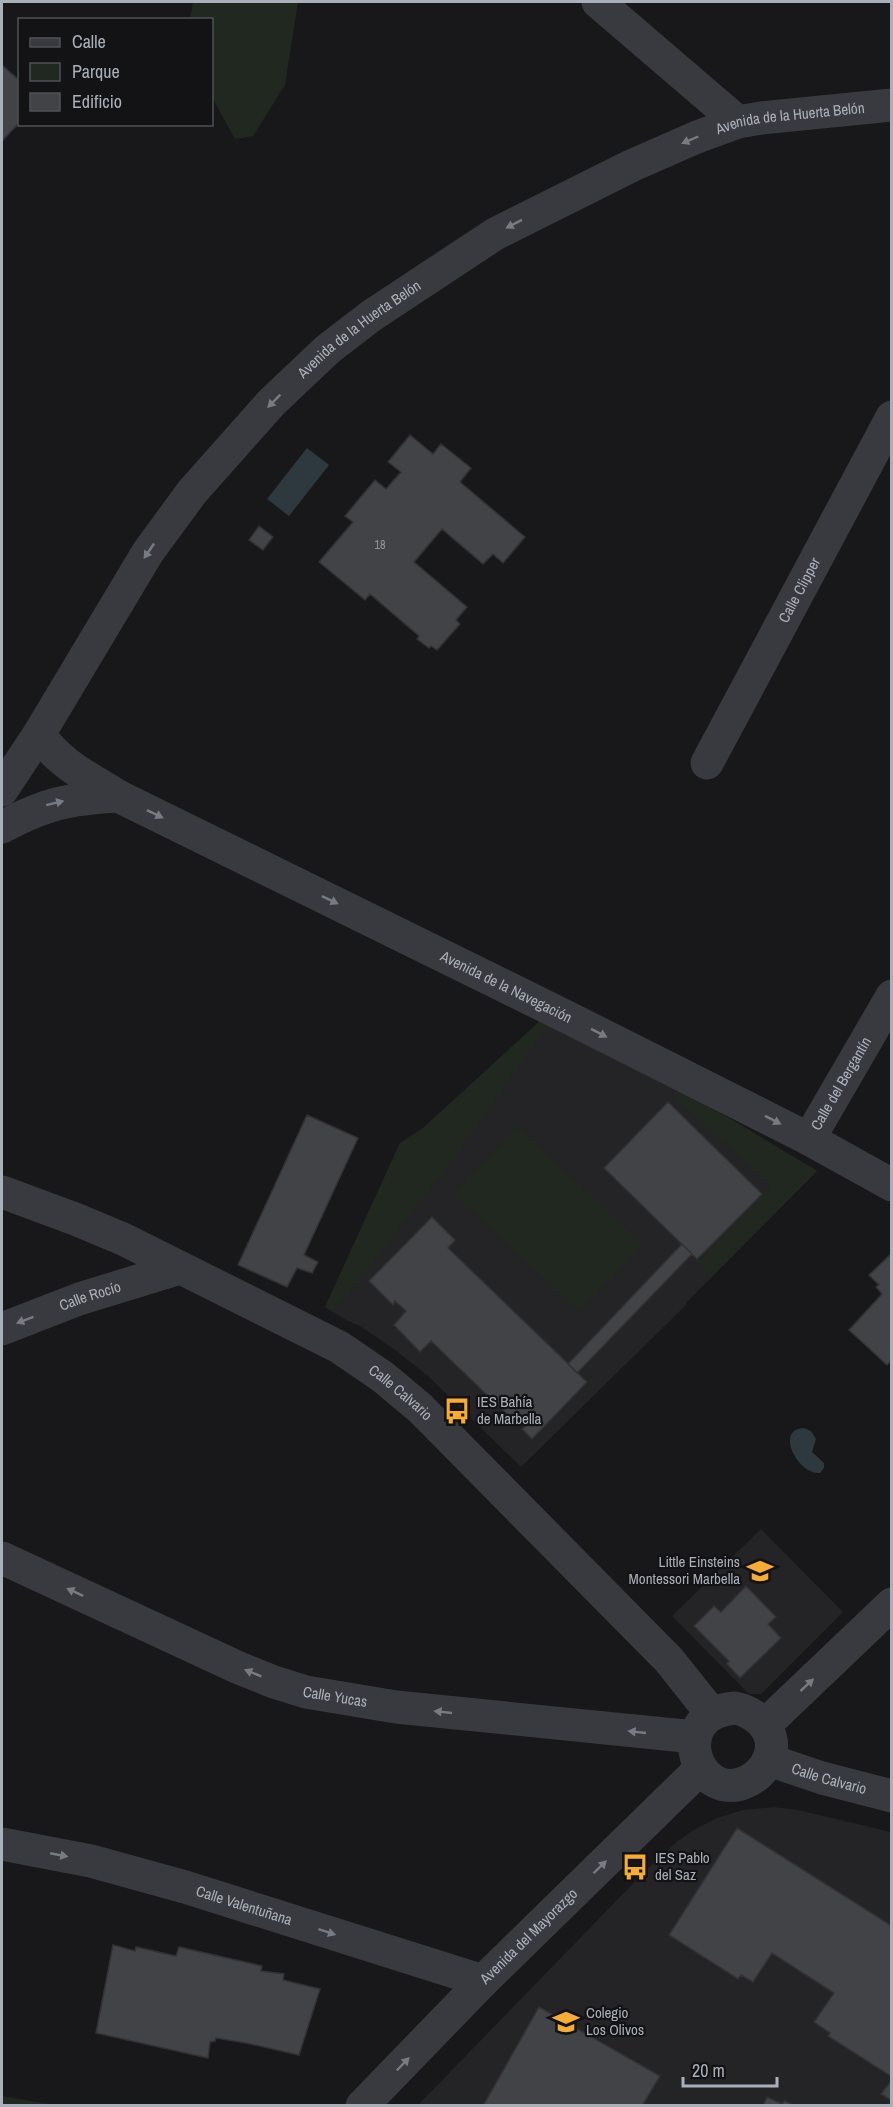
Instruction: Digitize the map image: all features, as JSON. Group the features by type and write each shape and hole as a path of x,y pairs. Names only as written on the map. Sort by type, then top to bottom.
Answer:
{"street":[{"path":"598,2 738,122"},
{"name":"Avenida de la Huerta Belón","path":"2,790 39,734 148,552 192,492 271,403 328,349 380,309 495,234 631,166 738,122 761,118 891,113"},
{"name":"Calle Clipper","path":"707,763 891,417"},
{"name":"Avenida de la Navegación","path":"39,734 50,749 68,765 118,796 567,1017 809,1139 891,1185"},
{"name":"Avenida de la Navegación","path":"2,827 45,806 74,798 118,796"},
{"name":"Calle del Bergantín","path":"809,1139 891,996"},
{"name":"Calle Calvario","path":"2,1192 75,1219 180,1268 339,1347 383,1377 427,1415 669,1660 703,1740"},
{"name":"Calle Rocío","path":"2,1329 79,1299 180,1268"},
{"name":"Calle Yucas","path":"2,1558 239,1668 306,1692 396,1707 703,1740"},
{"path":"765,1725 891,1604"},
{"path":"723,1709 747,1710 765,1725 772,1748 763,1770 744,1784 719,1783 709,1777 703,1740 723,1709"},
{"name":"Avenida del Mayorazgo","path":"362,2106 483,1981 703,1740"},
{"name":"Calle Calvario","path":"769,1760 822,1778 891,1796"},
{"name":"Calle Valentuñana","path":"2,1844 91,1861 185,1887 483,1981"}],"shaded area":[{"path":"307,448 329,465 289,516 267,499"},
{"path":"540,1021 731,1119 817,1171 687,1304 521,1467 428,1376 360,1326 325,1307 400,1143 423,1128"},
{"path":"804,1428 811,1431 816,1439 812,1452 824,1463 824,1468 820,1473 812,1472 804,1467 792,1452 791,1436 795,1430"},
{"name":"Little Einsteins Montessori Marbella","path":"761,1529 843,1612 761,1694 749,1694 672,1616"},
{"path":"774,1807 798,1810 891,1832 891,2105 418,2105 650,1866 678,1841 717,1818 743,1810"}],"green space":[{"path":"193,2 298,2 285,85 253,136 235,139 213,99 213,18 190,18"},
{"path":"540,1021 547,1025 445,1171 333,1312 325,1307 400,1143 423,1128"},
{"path":"679,1091 731,1119 817,1171 709,1279 698,1262 772,1186 674,1098"},
{"path":"517,1126 643,1244 579,1312 453,1194"},
{"path":"2,2096 55,2105 2,2105"}],"building":[{"path":"2,65 18,79 18,124 2,141"},
{"path":"410,435 433,454 441,444 471,468 460,482 525,537 503,563 493,554 483,564 442,529 414,562 467,607 456,620 460,624 437,650 431,646 429,648 417,639 419,636 370,594 365,600 319,562 353,522 345,516 375,480 386,489 401,472 388,462"},
{"path":"259,526 273,537 263,550 249,540"},
{"path":"668,1102 762,1194 697,1259 604,1168"},
{"path":"307,1115 358,1138 304,1255 318,1262 312,1273 297,1268 287,1287 238,1265"},
{"path":"432,1217 455,1240 448,1248 587,1382 532,1439 522,1429 526,1426 515,1416 512,1419 431,1341 420,1352 394,1325 406,1311 395,1301 393,1305 369,1281"},
{"path":"682,1244 692,1254 577,1373 568,1364"},
{"path":"892,1253 892,1360 887,1365 849,1330 882,1294 876,1287 879,1285 869,1275"},
{"path":"746,1586 776,1617 768,1624 781,1638 740,1678 727,1664 729,1661 694,1626 714,1606 721,1612"},
{"path":"737,1828 892,1926 892,2077 828,2036 830,2033 814,2022 834,1993 772,1953 753,1982 741,1975 738,1979 669,1935"},
{"path":"113,1945 135,1951 136,1947 176,1956 179,1947 262,1966 261,1971 284,1974 283,1980 320,1989 299,2055 216,2038 215,2041 210,2042 208,2058 96,2033"},
{"path":"539,2007 660,2076 642,2106 483,2106"},
{"path":"892,2080 892,2101 881,2094"},
{"path":"767,2097 782,2104 785,2101 794,2106 763,2106"}],"place":[{"name":"IES Bahía de Marbella","path":"457,1411"},
{"name":"Little Einsteins Montessori Marbella","path":"760,1571"},
{"name":"IES Pablo del Saz","path":"635,1867"},
{"name":"Colegio Los Olivos","path":"566,2022"}]}
